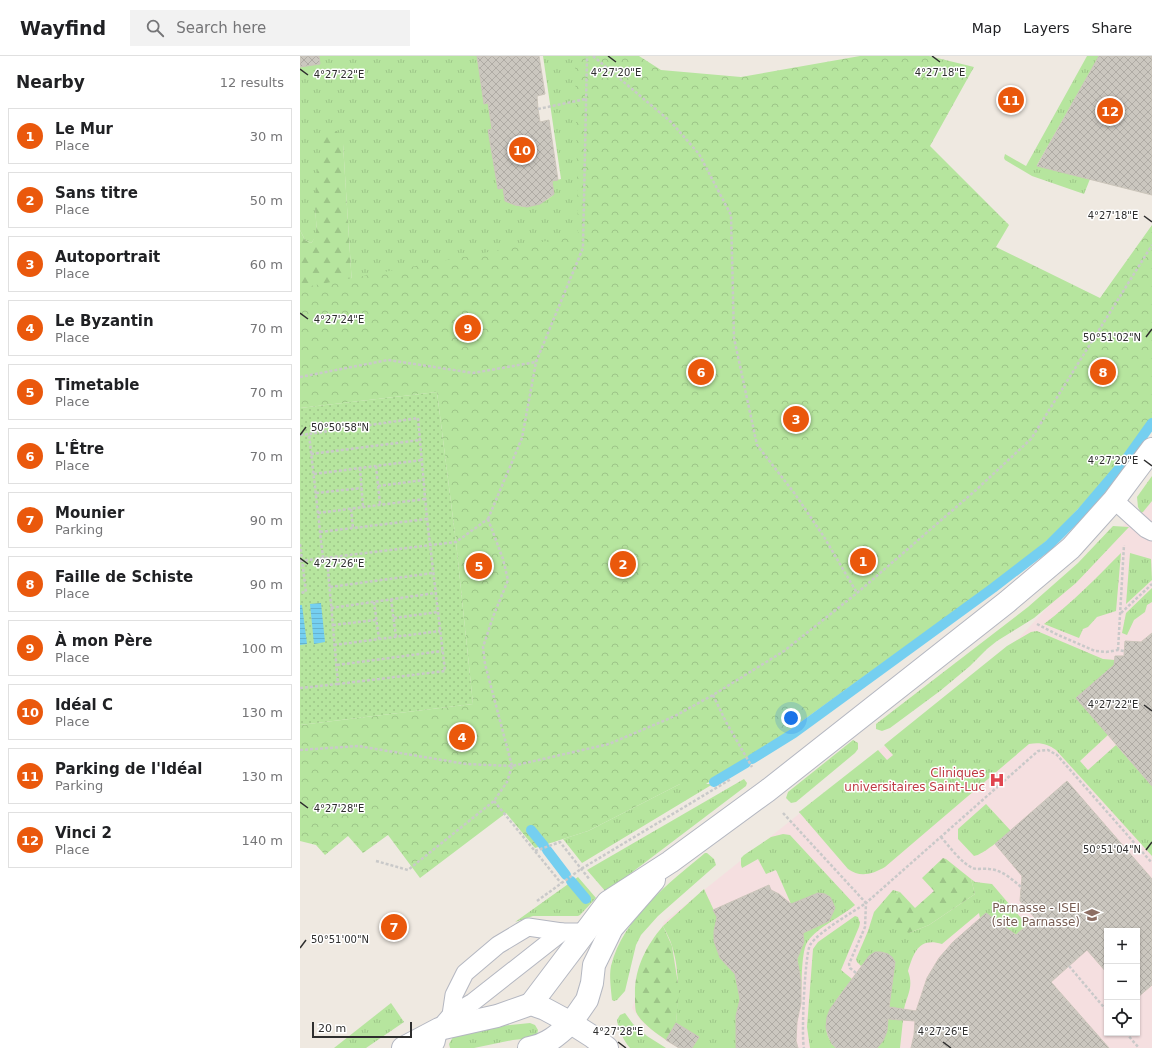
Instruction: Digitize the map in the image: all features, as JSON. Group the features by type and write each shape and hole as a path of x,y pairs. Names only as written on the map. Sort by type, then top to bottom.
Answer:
{"street":[{"path":"402,1048 441,1031 497,1016 531,1004 608,902 670,862 766,791 1007,602 1072,548 1114,500 1152,449"},
{"path":"529,1048 541,1046 558,1035 571,1023 587,1000 592,982 594,964 612,928 670,862"},
{"path":"531,1004 545,1009 571,1023 607,1048"}],"lane":[{"path":"1114,500 1146,529 1152,532"},
{"path":"441,1031 454,995 465,972 498,945 528,927 562,932 585,932"},
{"path":"441,1031 473,1002 562,932"}],"path":[{"path":"301,561 456,542 488,519 522,438 536,362 583,248 587,56"},
{"path":"593,56 671,122 699,154 731,215 734,338 757,445 799,500 824,537 857,593"},
{"path":"538,109 586,99"},
{"path":"300,750 358,746 466,764 512,766 609,744 675,716 713,695 784,652 857,593 976,490 1031,439 1152,245"},
{"path":"300,377 388,360 473,373 536,362"},
{"path":"300,435 418,418 427,519 445,671 300,688"},
{"path":"309,434 323,558"},
{"path":"311,454 420,440"},
{"path":"314,474 422,460"},
{"path":"376,466 380,504"},
{"path":"360,468 363,507"},
{"path":"378,486 424,480"},
{"path":"316,493 362,488"},
{"path":"318,513 425,498"},
{"path":"351,508 353,528"},
{"path":"320,532 427,519"},
{"path":"376,861 408,870 494,801 507,782 512,766 495,706 484,647 493,617 508,580 504,558 488,519"},
{"path":"1118,650 1124,542"},
{"path":"300,544 306,592 300,593"},
{"path":"327,558 338,684"},
{"path":"330,587 433,573"},
{"path":"1120,613 1152,584"},
{"path":"331,608 435,593"},
{"path":"391,599 396,637"},
{"path":"374,602 379,639"},
{"path":"394,618 438,612"},
{"path":"333,625 376,620"},
{"path":"1037,624 1095,651 1124,651"},
{"path":"334,644 440,631"},
{"path":"337,665 442,651"},
{"path":"713,695 726,722 752,767"},
{"path":"804,1048 802,1040 807,958 810,946 820,934 866,903 1038,750 1048,750 1057,755 1152,863"},
{"path":"494,801 561,883 581,869 731,779"},
{"path":"782,812 866,903 865,927 849,964 850,968 856,973"},
{"path":"941,837 962,860 974,868 990,869 1001,872 1021,887"},
{"path":"535,851 560,842 581,869"},
{"path":"1069,966 1104,1007"},
{"path":"1129,1036 1139,1048"}],"shaded area":[{"name":"Cliniques universitaires Saint-Luc","path":"1152,495 1152,1048 678,1048 662,1038 641,1021 632,1008 664,922 1019,638"}],"green space":[{"path":"319,56 477,56 484,103 488,103 492,129 488,130 498,189 503,188 506,201 512,204 519,206 532,206 544,202 554,194 552,181 561,179 543,56 577,56 596,167 536,429 352,285 343,144 315,206 317,234 311,243 305,240 300,230 300,67"},
{"path":"575,56 639,56 661,70 741,77 860,56 929,56 974,67 930,146 1009,225 996,247 1100,298 1152,225 1152,421 1112,472 1055,534 1003,576 780,737 706,784 680,784 588,831 535,848 506,813 420,878 388,835 363,853 348,836 325,855 316,845 300,841 300,725 473,704 456,542 437,392 300,408 300,288 578,235"},
{"path":"1087,56 1099,56 1037,165 1090,179 1084,194 1032,176 1004,158 1005,154 1026,166"},
{"path":"330,131 337,131 343,144 352,285 300,309 300,230 305,240 311,243 314,239 316,230 315,200 320,155 323,141"},
{"path":"437,392 456,542 473,704 300,725 300,408"},
{"path":"1152,476 1152,501 1141,513 1138,507 1137,497"},
{"path":"1113,526 1129,527 1076,583 1034,618 997,641 940,691 890,728 882,731 876,729 876,724 1028,607 1078,563"},
{"path":"1121,553 1116,611 1097,617 1088,627 1083,629 1079,638 1044,624 1074,599"},
{"path":"1130,553 1151,559 1152,580 1126,604"},
{"path":"1152,588 1152,602 1147,605 1145,612 1134,620 1127,635 1122,633 1126,613"},
{"path":"1037,631 1103,659 1115,660 1114,665 1076,698 1108,735 1080,761 1088,770 1116,745 1152,786 1152,856 1056,750 1050,746 1037,743 1029,744 885,867 876,872 866,874 853,872 848,869 799,812 878,750 887,760 893,755 884,745 1007,646 1031,632"},
{"path":"853,740 858,743 858,749 855,753 796,802 791,803 786,798 788,792"},
{"path":"744,779 747,783 746,786 606,892 587,870"},
{"path":"680,784 713,784 582,863 563,839 588,831"},
{"path":"986,804 1011,831 988,849 974,856 958,839 958,829"},
{"path":"783,834 790,835 855,905 818,931 808,941 803,959 801,996 801,981 797,959 803,942 803,933 829,921 835,908 832,901 829,897 791,904 776,870 766,874 758,859 742,868 741,865 741,858 744,855 771,837"},
{"path":"705,853 714,859 716,865 658,916 641,935 636,945 625,991 617,1000 612,1000 610,970 617,949 626,932 649,903 663,889"},
{"path":"943,858 971,879 975,894 929,925 909,933 894,926 884,918 888,902 896,894 900,892 915,908 934,891 922,878"},
{"path":"578,877 596,898 580,915 533,916 515,922"},
{"path":"971,879 975,882 992,884 1027,925 1016,935 986,913 980,918 979,913 942,944 934,942 923,944 915,952 908,971 910,986 904,1009 889,1007 895,962 893,959 884,953 875,952 861,966 856,959 874,912 893,890 900,892 896,894 909,933 929,925 975,894"},
{"path":"704,889 717,917 714,931 714,941 720,958 735,974 740,999 736,1016 736,1048 692,1048 699,1037 676,1023 678,994 675,955 663,926"},
{"path":"855,916 858,917 860,923 859,927 841,970 852,979 834,1003 829,1012 827,1021 826,1030 829,1039 836,1048 810,1048 807,1027 813,949 818,942"},
{"path":"663,926 672,946 679,990 676,1023 666,1040 649,1028 641,1020 636,1012 635,1002 635,986 642,958 651,942"},
{"path":"391,1003 404,1022 366,1048 334,1048"},
{"path":"625,1013 633,1024 647,1036 666,1048 630,1048 622,1035 617,1020 620,1015"},
{"path":"888,1019 903,1020 900,1048 877,1048 885,1035"},
{"path":"530,1023 535,1025 538,1030 537,1035 531,1038 474,1048 450,1048 449,1044 453,1037 482,1028"}],"water":[{"path":"321,603 325,642 314,644 310,604"},
{"path":"300,605 302,605 307,644 300,645"}],"building":[{"path":"300,56 319,56 320,64 300,67"},
{"path":"477,56 539,56 545,94 537,96 538,109 540,122 549,120 558,180 552,181 554,194 540,204 527,207 515,205 505,201 503,188 498,189 488,130 492,129 488,103 484,104"},
{"path":"1099,56 1152,56 1152,195 1037,166"},
{"path":"1152,633 1152,786 1076,698 1114,665 1115,656 1124,656 1125,641 1141,642"},
{"name":"Parnasse - ISEI (site Parnasse)","path":"1067,781 1152,879 1152,985 1140,995 1140,928 1104,928 1104,970 1087,950 1051,982 1109,1048 911,1048 915,1021 888,1019 887,1031 883,1041 877,1048 836,1048 832,1044 826,1027 830,1009 869,956 875,952 888,954 895,962 889,1007 916,1011 927,978 939,958 953,942 986,913 1016,935 1035,918 1020,901 1022,876 995,844"},
{"path":"769,885 771,890 779,894 791,904 818,893 825,894 830,897 835,908 829,921 803,933 804,942 797,959 801,981 801,1003 797,1022 796,1041 798,1048 736,1048 736,1016 740,999 735,974 720,958 714,941 714,931 717,917 713,910"},
{"path":"676,1023 699,1037 692,1048 679,1048 666,1040"}],"waterway":[{"path":"752,759 794,733 993,588 1049,545 1081,513 1122,465 1152,423"},
{"path":"714,782 746,763"},
{"path":"531,830 544,846"},
{"path":"547,850 566,875"},
{"path":"571,881 586,899"}],"place":[{"name":"Parking de l'Idéal","path":"1011,100"},
{"name":"Vinci 2","path":"1110,111"},
{"name":"Idéal C","path":"522,150"},
{"name":"À mon Père","path":"468,328"},
{"name":"L'Être","path":"701,372"},
{"name":"Faille de Schiste","path":"1103,372"},
{"name":"Autoportrait","path":"796,419"},
{"name":"Le Mur","path":"863,561"},
{"name":"Sans titre","path":"623,564"},
{"name":"Timetable","path":"479,566"},
{"name":"Le Byzantin","path":"462,737"},
{"name":"Cliniques universitaires Saint-Luc","path":"997,780"},
{"name":"Parnasse - ISEI (site Parnasse)","path":"1092,915"},
{"name":"Mounier","path":"394,927"}]}
